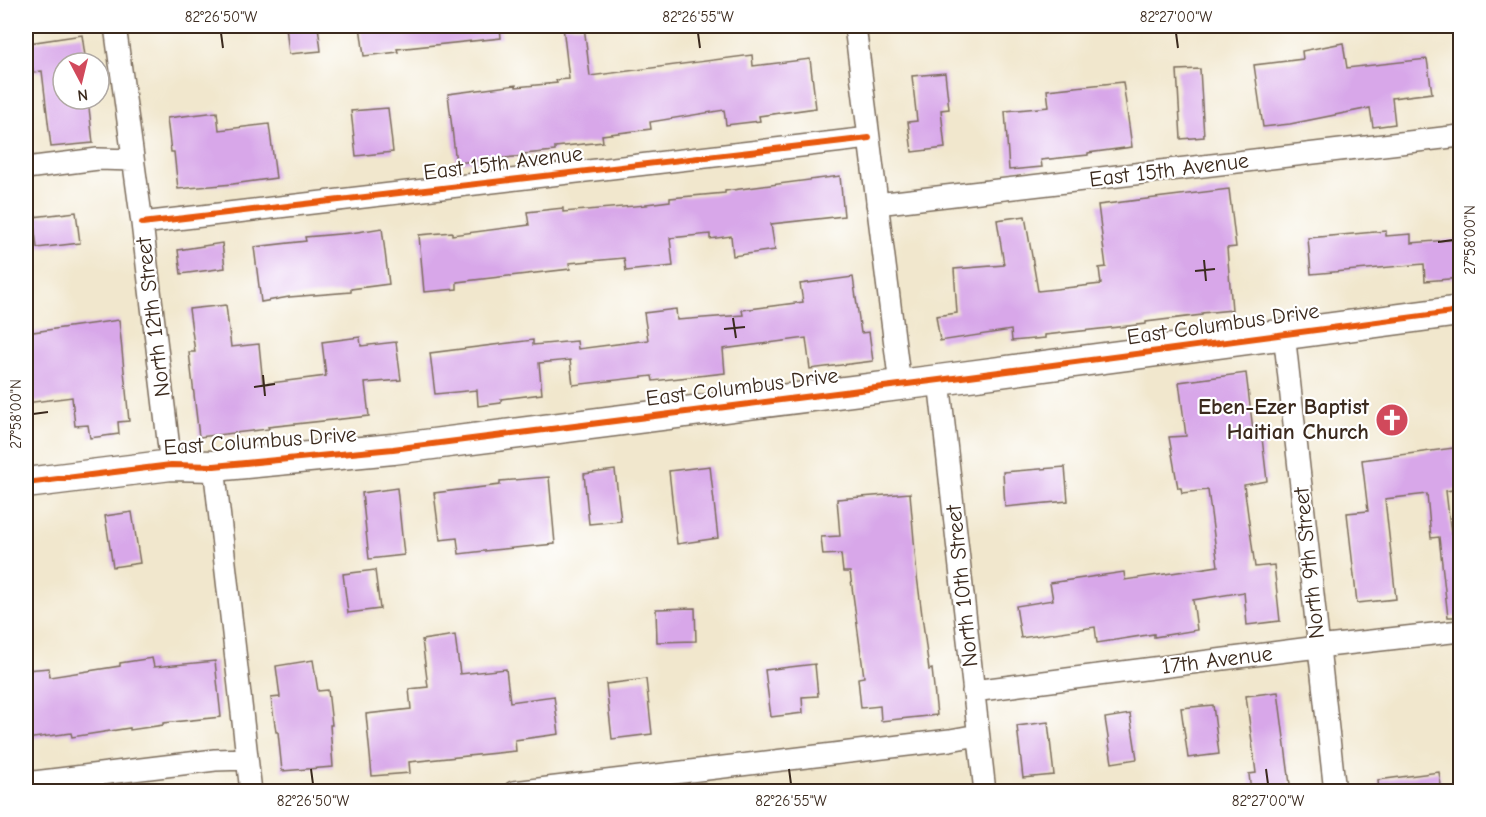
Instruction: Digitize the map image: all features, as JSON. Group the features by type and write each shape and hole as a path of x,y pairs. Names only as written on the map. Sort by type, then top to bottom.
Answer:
{"main road":[{"name":"East Columbus Drive","path":"26,483 171,465 214,466 393,449 1461,311"}],"street":[{"name":"North 12th Street","path":"115,26 134,160 171,465"},
{"path":"855,26 900,385"},
{"name":"East 15th Avenue","path":"877,204 1461,135"},
{"name":"East 15th Avenue","path":"142,223 869,138"},
{"path":"26,168 98,159 134,160"},
{"name":"North 9th Street","path":"1284,333 1335,792"},
{"name":"North 10th Street","path":"939,380 985,792"},
{"path":"214,466 251,792"},
{"name":"17th Avenue","path":"973,691 1461,631"},
{"path":"514,792 978,735"},
{"path":"26,783 216,760 247,759"}],"building":[{"path":"286,26 318,26 321,51 289,54"},
{"path":"360,26 500,26 501,38 397,49 398,52 364,56"},
{"path":"563,26 584,26 590,76 752,55 753,66 810,59 816,108 759,116 760,121 726,125 724,110 650,122 651,129 602,135 603,142 555,147 555,151 524,154 524,156 456,163 448,94 516,85 516,87 557,83 556,80 569,79"},
{"path":"82,35 84,51 51,51 51,111 89,111 93,143 51,147 42,71 33,72 29,43"},
{"path":"1343,43 1347,68 1427,59 1432,93 1392,98 1395,124 1373,127 1370,108 1263,127 1254,65 1303,59 1302,51"},
{"path":"1200,69 1204,137 1181,139 1177,70"},
{"path":"945,73 949,109 941,110 945,148 912,152 908,122 917,121 912,76"},
{"path":"1123,82 1132,147 1041,160 1042,167 1009,170 1005,111 1049,107 1047,90"},
{"path":"388,108 393,152 356,156 351,111"},
{"path":"217,112 219,130 269,124 276,178 178,189 167,118"},
{"path":"840,176 844,216 771,224 775,250 733,256 731,236 710,239 710,234 670,238 673,266 626,271 624,258 569,263 570,269 457,282 457,289 424,292 419,235 452,232 452,235 529,225 527,212 563,208 563,212 647,205 670,201 670,198 725,193 725,191"},
{"path":"1229,189 1236,247 1227,248 1232,310 1146,322 1146,324 1045,335 1045,338 1012,341 1011,330 940,341 936,316 957,313 954,269 1004,265 997,220 1025,216 1038,291 1101,284 1099,268 1106,267 1098,205"},
{"path":"76,212 80,243 37,248 33,217"},
{"path":"382,228 389,284 351,289 351,292 289,297 261,302 254,247 306,241 305,237"},
{"path":"1386,231 1386,236 1411,234 1411,243 1461,239 1461,278 1425,281 1424,264 1311,274 1308,238"},
{"path":"222,243 225,268 181,274 178,250"},
{"path":"853,277 861,333 869,332 873,361 810,369 806,338 723,349 725,373 653,381 652,376 573,385 570,360 539,363 542,394 501,399 501,403 478,406 477,390 435,394 430,353 533,340 533,345 577,341 578,349 648,340 644,313 676,309 677,320 743,315 742,310 803,302 800,284"},
{"path":"226,305 231,347 259,344 263,384 326,376 322,342 360,337 361,346 396,342 401,380 365,383 369,416 199,437 189,352 195,352 189,309"},
{"path":"119,320 129,421 118,422 119,434 90,438 88,425 75,426 72,397 26,403 26,333"},
{"path":"1246,373 1253,430 1261,429 1267,481 1244,485 1255,567 1274,565 1280,621 1247,625 1244,592 1193,600 1197,630 1097,643 1095,627 1021,638 1016,606 1053,600 1050,583 1124,572 1125,580 1218,566 1208,490 1182,493 1181,488 1178,488 1169,437 1186,436 1179,382"},
{"path":"1461,447 1461,489 1446,491 1451,534 1461,533 1461,617 1448,617 1439,537 1431,538 1427,494 1385,499 1396,599 1357,603 1347,513 1368,511 1362,460"},
{"path":"710,466 718,538 677,544 669,471"},
{"path":"1065,467 1068,501 1005,507 1003,472"},
{"path":"615,470 621,521 589,524 584,474"},
{"path":"549,477 555,544 459,554 457,538 440,540 434,493 500,485 500,481"},
{"path":"397,488 404,555 369,559 362,493"},
{"path":"910,493 917,576 937,715 881,721 880,706 861,708 858,678 864,677 850,572 843,572 841,554 823,555 821,537 840,536 837,499"},
{"path":"132,512 140,563 113,567 105,516"},
{"path":"375,570 380,609 348,613 343,574"},
{"path":"695,608 696,641 657,642 656,609"},
{"path":"455,635 460,674 506,669 510,702 554,696 559,734 515,740 516,751 409,762 410,773 372,776 366,714 411,709 409,689 428,687 422,640"},
{"path":"152,658 154,667 215,661 221,717 72,737 71,733 26,739 26,670 49,668 50,677 120,666 120,663"},
{"path":"313,660 318,691 328,690 333,767 282,771 278,732 276,732 271,698 280,697 276,666"},
{"path":"815,664 818,696 802,697 803,713 771,717 765,670"},
{"path":"646,679 652,734 612,739 606,684"},
{"path":"1278,692 1291,792 1251,792 1249,774 1256,773 1246,696"},
{"path":"1213,705 1219,754 1188,758 1181,708"},
{"path":"1130,714 1137,759 1112,763 1105,718"},
{"path":"1048,722 1054,775 1023,778 1017,726"},
{"path":"1439,772 1442,792 1379,792 1378,780"}],"cycle path":[{"path":"142,223 869,138"},
{"path":"26,483 171,465 214,466 393,449 1460,311"}],"place":[{"name":"Eben-Ezer Baptist Haitian Church","path":"1392,420"}]}
